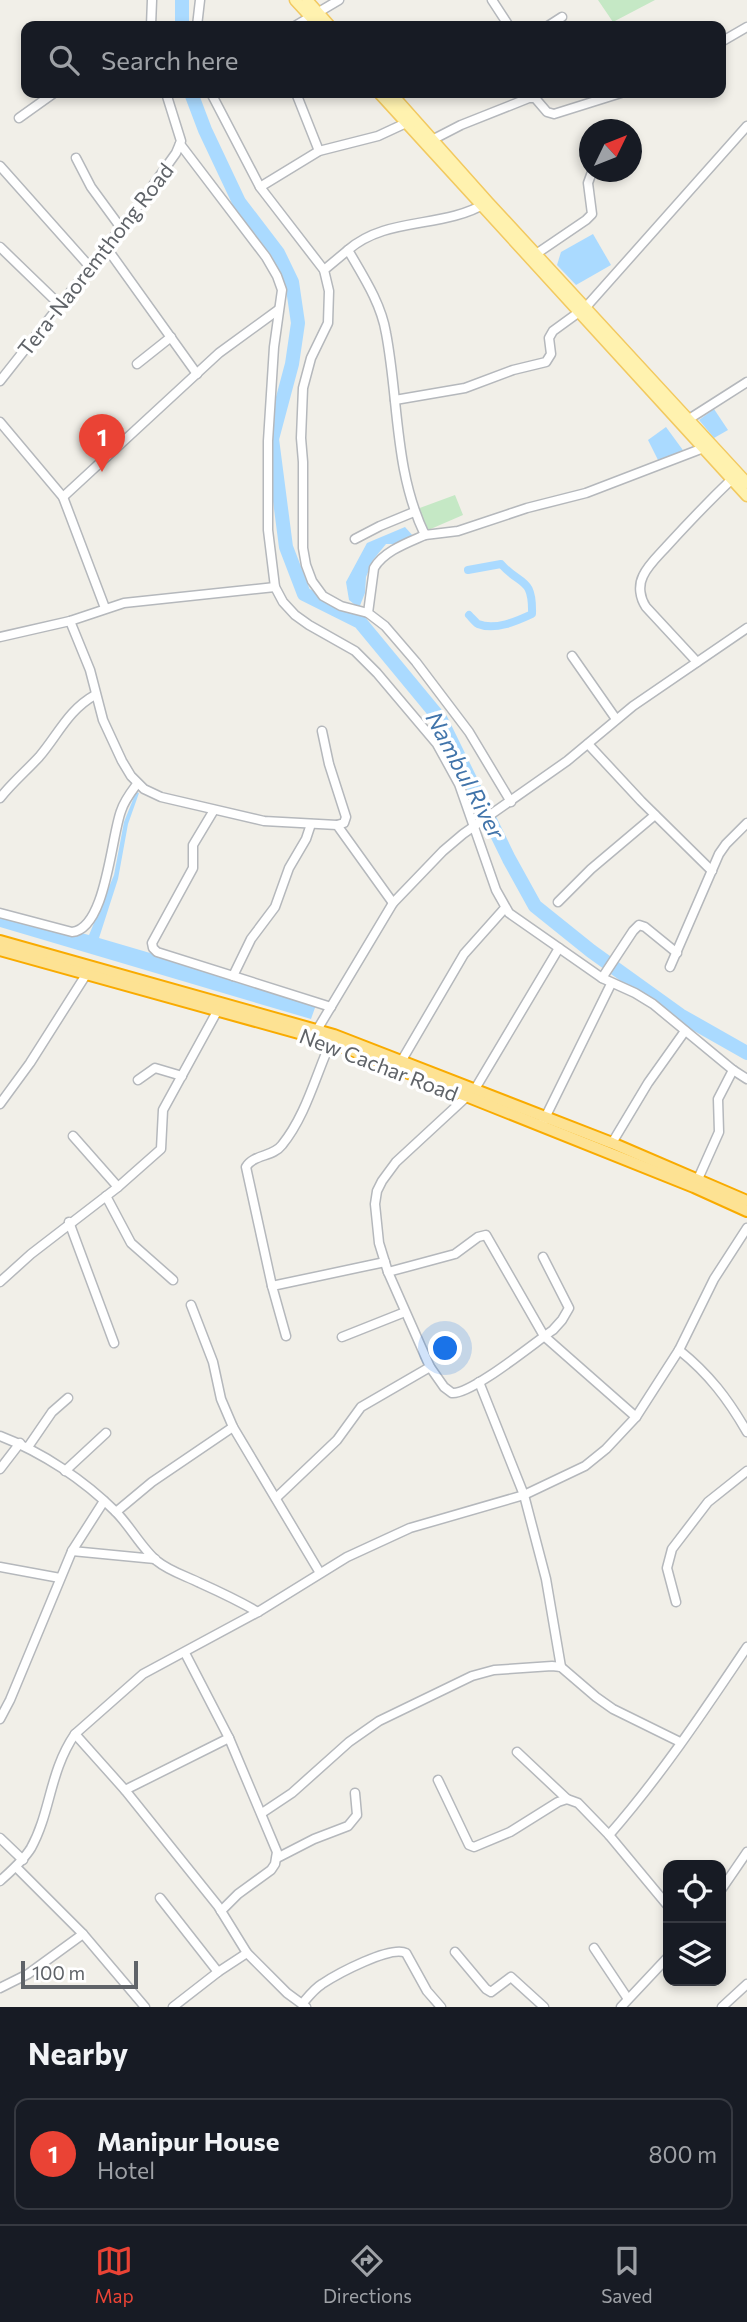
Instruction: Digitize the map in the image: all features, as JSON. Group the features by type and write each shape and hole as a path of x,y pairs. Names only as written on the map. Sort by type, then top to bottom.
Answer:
{"highway":[{"name":"New Cachar Road","path":"0,941 89,971"},
{"name":"New Cachar Road","path":"0,950 89,971 315,1033 402,1060 629,1156 747,1211"},
{"name":"New Cachar Road","path":"332,1038 466,1097 612,1143 629,1156 698,1179 747,1201"}],"main road":[{"path":"295,0 323,21"},
{"path":"307,0 317,21"},
{"path":"384,98 428,142 708,446 747,484"},
{"path":"397,98 428,142"},
{"path":"485,204 536,254 582,310 689,419 747,496"}],"street":[{"path":"149,21 152,0"},
{"path":"198,21 200,0"},
{"path":"303,21 339,0"},
{"path":"492,0 506,21"},
{"path":"556,21 562,17"},
{"path":"726,39 747,27"},
{"path":"19,118 47,98"},
{"name":"Tera-Naoremthong Road","path":"0,381 139,205 180,144 168,98"},
{"path":"214,98 260,187 324,270 329,291 328,323 311,358 303,388 303,548 312,581 323,596 341,606 368,613 385,626 469,732 511,802"},
{"path":"298,98 319,150"},
{"path":"428,142 461,125 529,98 535,99 547,112 554,114 605,98"},
{"path":"260,187 319,150 378,136 406,123"},
{"path":"396,400 465,388 513,370 546,362 551,354 550,334 582,310 747,127"},
{"path":"180,144 236,216 277,276 282,290 278,310 268,441 268,530 275,587 283,602 295,615 355,651 411,712 447,760 478,824 496,890 505,908 526,927 603,976 611,984 635,993 653,1004 747,1079"},
{"path":"76,158 91,187 121,228"},
{"path":"0,166 90,267"},
{"path":"536,254 592,214 588,182"},
{"path":"324,270 359,240 373,233 460,215 485,204"},
{"path":"0,247 61,306"},
{"path":"106,247 198,374"},
{"path":"348,250 370,290 386,332 404,476 414,512 425,535"},
{"path":"64,497 246,332 278,310"},
{"path":"137,364 171,337"},
{"path":"689,419 747,382"},
{"path":"0,422 64,497 105,608"},
{"path":"368,613 374,568 400,546 425,535 458,531 527,508 586,493 708,446"},
{"path":"697,662 646,607 642,600 641,582 654,561 706,503 732,479"},
{"path":"355,539 414,512"},
{"path":"0,637 70,621 124,603 275,587"},
{"path":"70,621 90,670 103,720 119,755 137,784 153,795 264,821 337,825 344,823 346,817 329,764 322,731"},
{"path":"315,1033 393,903 443,850 588,744 616,719 747,628"},
{"path":"572,656 616,719"},
{"path":"0,798 41,755 70,715 95,695"},
{"path":"588,744 712,871"},
{"path":"0,913 72,932 84,927 101,896 121,810 137,784"},
{"path":"214,810 193,845 192,870 152,946 158,952 331,1007"},
{"path":"558,902 591,869 655,815"},
{"path":"233,976 251,939 275,907 289,868 306,839 311,824"},
{"path":"670,967 726,844 747,824"},
{"path":"337,825 393,903"},
{"path":"402,1060 464,954 505,908"},
{"path":"603,976 639,925 677,953"},
{"path":"543,1257 569,1308 558,1325 479,1382 460,1393 452,1393 444,1387 430,1367 388,1272 379,1243 375,1204 382,1181 396,1162 475,1089 559,948"},
{"path":"0,1104 30,1063 89,971"},
{"path":"544,1121 611,984"},
{"path":"0,1282 69,1222 118,1187 161,1149 163,1110 220,1007"},
{"path":"612,1143 648,1083 685,1031"},
{"path":"286,1336 272,1286 246,1167 253,1160 274,1152 282,1145 308,1098 332,1038"},
{"path":"138,1080 155,1068 182,1076"},
{"path":"698,1179 719,1132 718,1099 733,1070"},
{"path":"74,1136 118,1187"},
{"path":"106,1196 131,1243 173,1280"},
{"path":"69,1222 114,1343"},
{"path":"0,1881 19,1863 35,1838 58,1763 75,1734 144,1674 386,1538 410,1528 524,1495 585,1466 606,1449 636,1417 679,1350 714,1279 747,1228"},
{"path":"388,1272 455,1254 478,1237 486,1235 544,1336 636,1417"},
{"path":"272,1286 385,1262"},
{"path":"191,1305 213,1362 221,1399 233,1427 320,1573"},
{"path":"342,1337 405,1312"},
{"path":"679,1350 702,1368 730,1403 747,1432"},
{"path":"276,1498 337,1440 361,1406 430,1367"},
{"path":"479,1382 524,1495 546,1580 561,1667"},
{"path":"0,1469 68,1398"},
{"path":"116,1512 152,1482 233,1427"},
{"path":"65,1471 106,1433"},
{"path":"0,1436 24,1445 65,1471 116,1512 155,1559 165,1567 258,1612"},
{"path":"676,1602 667,1569 672,1549 708,1502 747,1471"},
{"path":"0,1718 72,1551 104,1502"},
{"path":"72,1551 155,1559"},
{"path":"0,1567 60,1578"},
{"path":"610,1835 637,1804 709,1705 747,1647"},
{"path":"185,1653 229,1738 276,1847 277,1858 271,1870 238,1894 221,1911"},
{"path":"262,1813 292,1793 349,1742 379,1721 484,1672 561,1667 596,1698 613,1709 680,1742"},
{"path":"75,1734 125,1790 221,1911 247,1953 287,1993 304,2005 315,1989 332,1978 387,1952 399,1951 406,1953 427,1991 441,2007"},
{"path":"125,1790 229,1738"},
{"path":"517,1752 567,1799 578,1803 610,1835 663,1900"},
{"path":"438,1780 469,1845 474,1847 510,1832 567,1799"},
{"path":"277,1858 314,1839 348,1826 357,1815 355,1793"},
{"path":"0,1838 145,2007"},
{"path":"726,1883 747,1852"},
{"path":"160,1898 218,1972"},
{"path":"0,1988 28,1973 83,1934"},
{"path":"594,1948 628,1999"},
{"path":"455,1952 486,1989 491,1992 511,1977 544,2007"},
{"path":"173,2007 247,1953"},
{"path":"621,2007 663,1962"},
{"path":"722,2007 747,1984"}],"green space":[{"path":"598,0 655,0 615,21"},
{"path":"455,495 463,515 426,531 417,509"}],"water":[{"path":"593,234 611,265 576,285 557,265 561,252"},
{"path":"714,409 728,430 714,438 699,420"},
{"path":"666,427 685,453 661,466 648,440"},
{"path":"405,527 414,537 399,544 386,544 373,560 359,608 349,600 346,582 367,543"},
{"path":"136,792 139,793 128,824 118,879 99,938 316,1005 311,1019 0,927 0,912 89,935 114,875 124,822"}],"waterway":[{"name":"Nambul River","path":"182,0 182,21"},
{"name":"Nambul River","path":"193,98 239,202 278,253 292,282 298,323 292,364 272,439 286,547 304,594 360,622 441,720 535,906 591,951 680,1015 747,1053"},
{"path":"468,570 501,564 528,587 532,602 532,614 499,626 478,624 469,615"}],"place":[{"name":"Manipur House","path":"102,472"}]}
